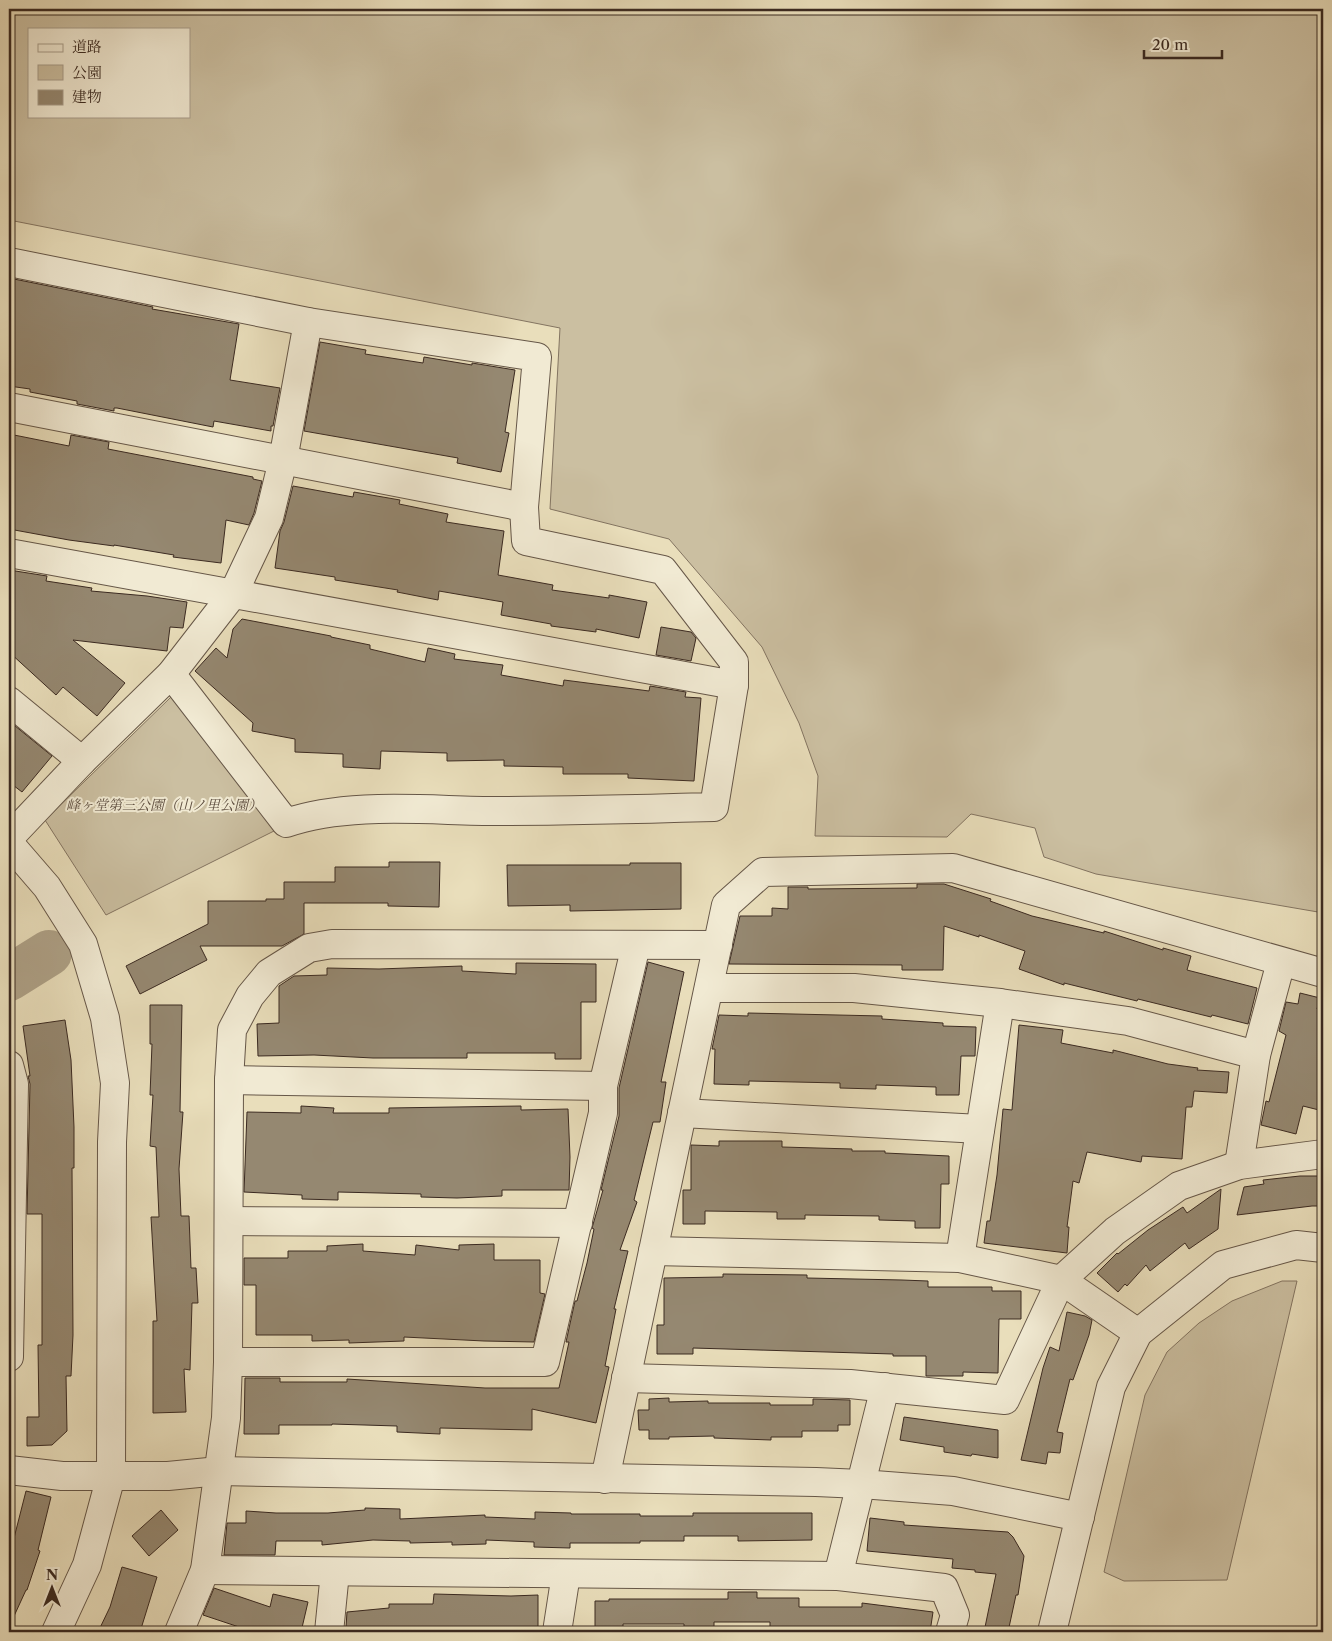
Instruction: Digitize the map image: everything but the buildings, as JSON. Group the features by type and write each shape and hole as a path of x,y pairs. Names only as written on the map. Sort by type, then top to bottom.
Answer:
{"street":[{"path":"9,262 308,322 536,357 524,507 526,542 663,570 734,662 734,686 714,808 498,811 363,809 300,818 286,823 171,674"},
{"path":"9,838 82,761 171,674 233,594 269,518 283,460 308,322"},
{"path":"9,407 524,507"},
{"path":"9,553 734,686"},
{"path":"9,701 82,761"},
{"path":"9,843 47,886 83,944 106,1018 115,1083 112,1142 111,1476 87,1566 56,1632"},
{"path":"605,1479 726,906 763,872 953,868 1323,974"},
{"path":"179,1632 205,1570 226,1418 228,1362 229,1080 232,1030 250,996 269,973 309,948 332,944 718,945"},
{"path":"228,1362 545,1362 603,1113 603,1086 636,945"},
{"path":"1238,1165 1256,1055 1281,962"},
{"path":"709,988 854,988 1000,1003 1128,1021 1256,1055"},
{"path":"960,1258 1000,1003"},
{"path":"9,1066 14,1084 9,1356"},
{"path":"229,1080 603,1086"},
{"path":"682,1113 980,1129"},
{"path":"626,1378 850,1384 1005,1400 1061,1280 1116,1231 1179,1186 1238,1165 1323,1154"},
{"path":"228,1221 578,1223"},
{"path":"1052,1632 1111,1387 1138,1333 1223,1265 1296,1245 1323,1248"},
{"path":"653,1250 960,1258 1061,1280 1138,1333"},
{"path":"838,1576 884,1387"},
{"path":"9,1470 62,1476 168,1476 219,1471 861,1484 954,1491 1080,1517"},
{"path":"205,1570 838,1576 944,1588 954,1615 950,1632"},
{"path":"329,1632 335,1572"},
{"path":"557,1632 566,1574"}],"green space":[{"path":"9,9 1323,9 1323,915 1318,912 1096,874 1044,857 1035,828 971,814 947,837 815,836 818,776 799,723 762,647 669,539 550,509 560,328 9,220"},
{"name":"峰ヶ堂第三公園（山ノ里公園）","path":"171,697 278,829 106,915 45,820"},
{"path":"1282,1281 1297,1281 1227,1580 1124,1581 1104,1572 1145,1395 1167,1352 1199,1323 1232,1301"}],"waterway":[{"path":"9,978 49,953"}]}
